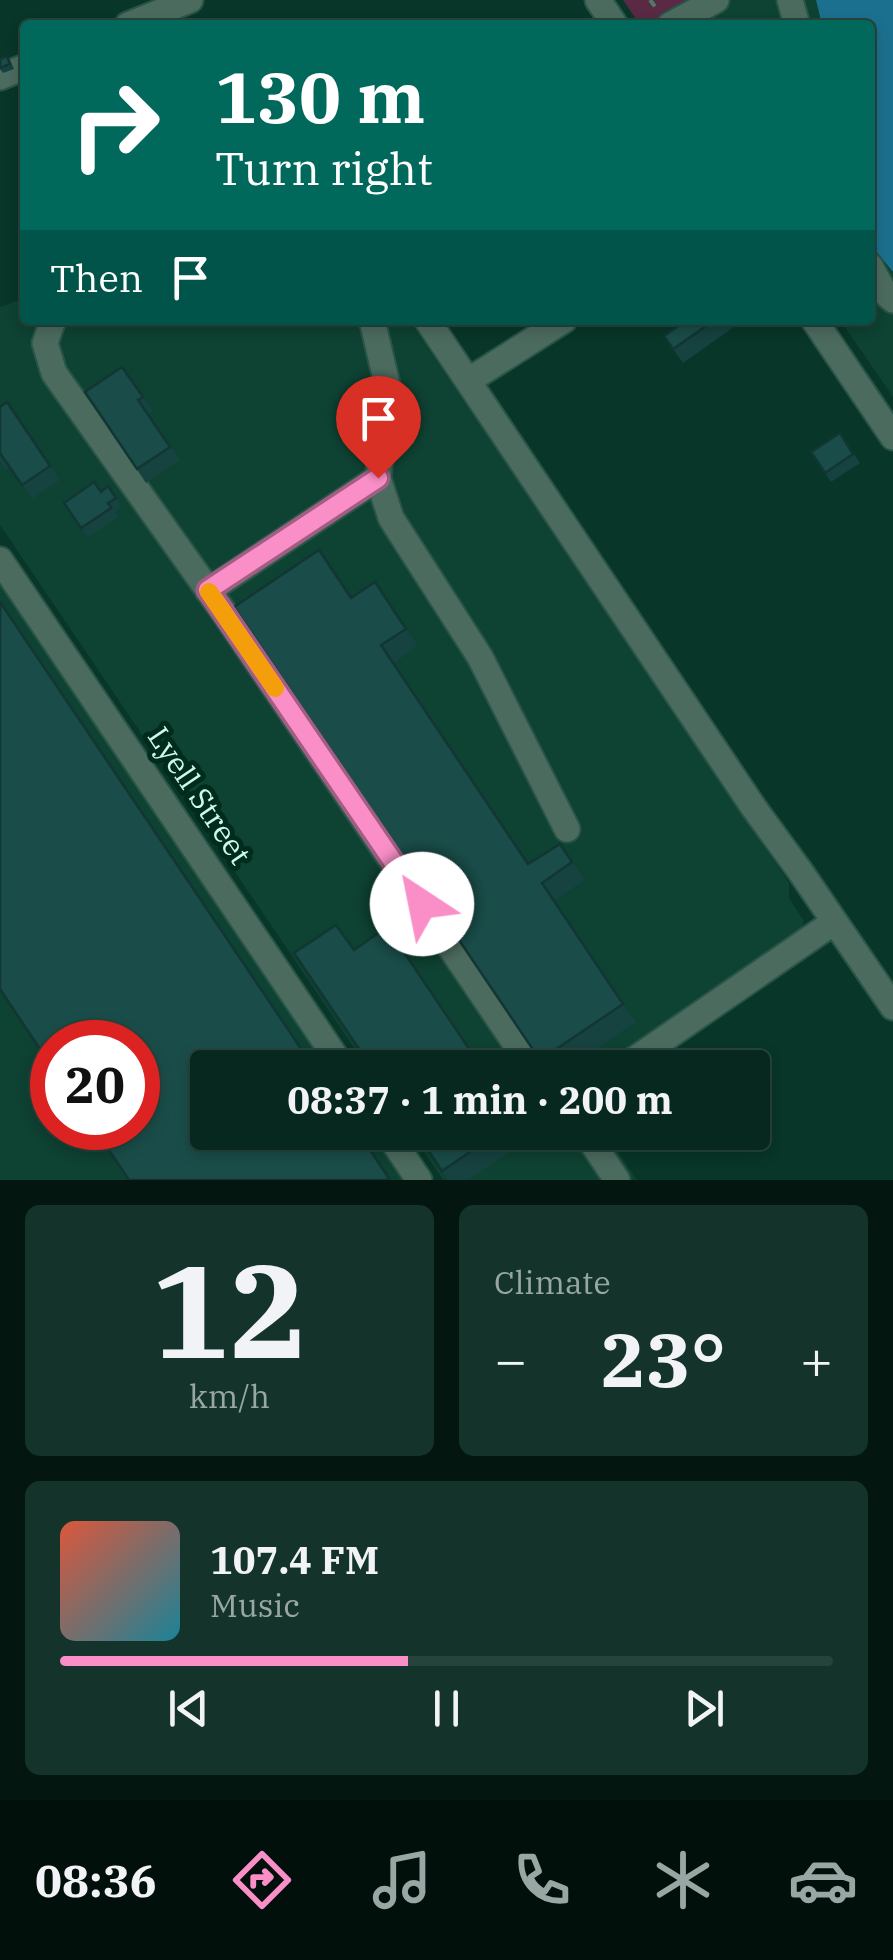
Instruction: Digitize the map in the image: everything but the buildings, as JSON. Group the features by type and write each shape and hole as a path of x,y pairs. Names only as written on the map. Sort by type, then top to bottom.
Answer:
{"street":[{"path":"140,20 190,0"},
{"path":"679,20 716,0"},
{"path":"875,275 893,300"},
{"path":"51,325 45,342 54,373 208,590 520,1050"},
{"path":"373,325 388,388 378,478 392,518 480,657 567,829"},
{"path":"429,325 754,808 893,1007"},
{"path":"468,381 556,325"},
{"path":"817,325 893,437"},
{"path":"208,590 378,478"},
{"name":"Lyell Street","path":"0,560 331,1050"},
{"path":"648,1050 834,922"},
{"path":"399,1150 420,1180"},
{"path":"597,1150 617,1180"}],"shaded area":[{"path":"623,0 722,0 696,20 637,20"},
{"path":"722,0 816,0 821,20 696,20"},
{"path":"875,250 893,272 893,397 843,325 875,325"},
{"path":"20,300 20,325 412,325 789,883 789,898 804,921 801,934 630,1050 355,1050 0,525 0,307"},
{"path":"0,581 315,1050 190,1050 190,1150 382,1150 402,1180 0,1180"},
{"path":"423,1150 617,1150 637,1180 443,1180"}],"water":[{"path":"816,0 893,0 893,272 875,250 875,20 821,20"}],"slow traffic":[{"path":"209,592 275,688"}],"route":[{"path":"378,478 208,590 422,904"}]}
